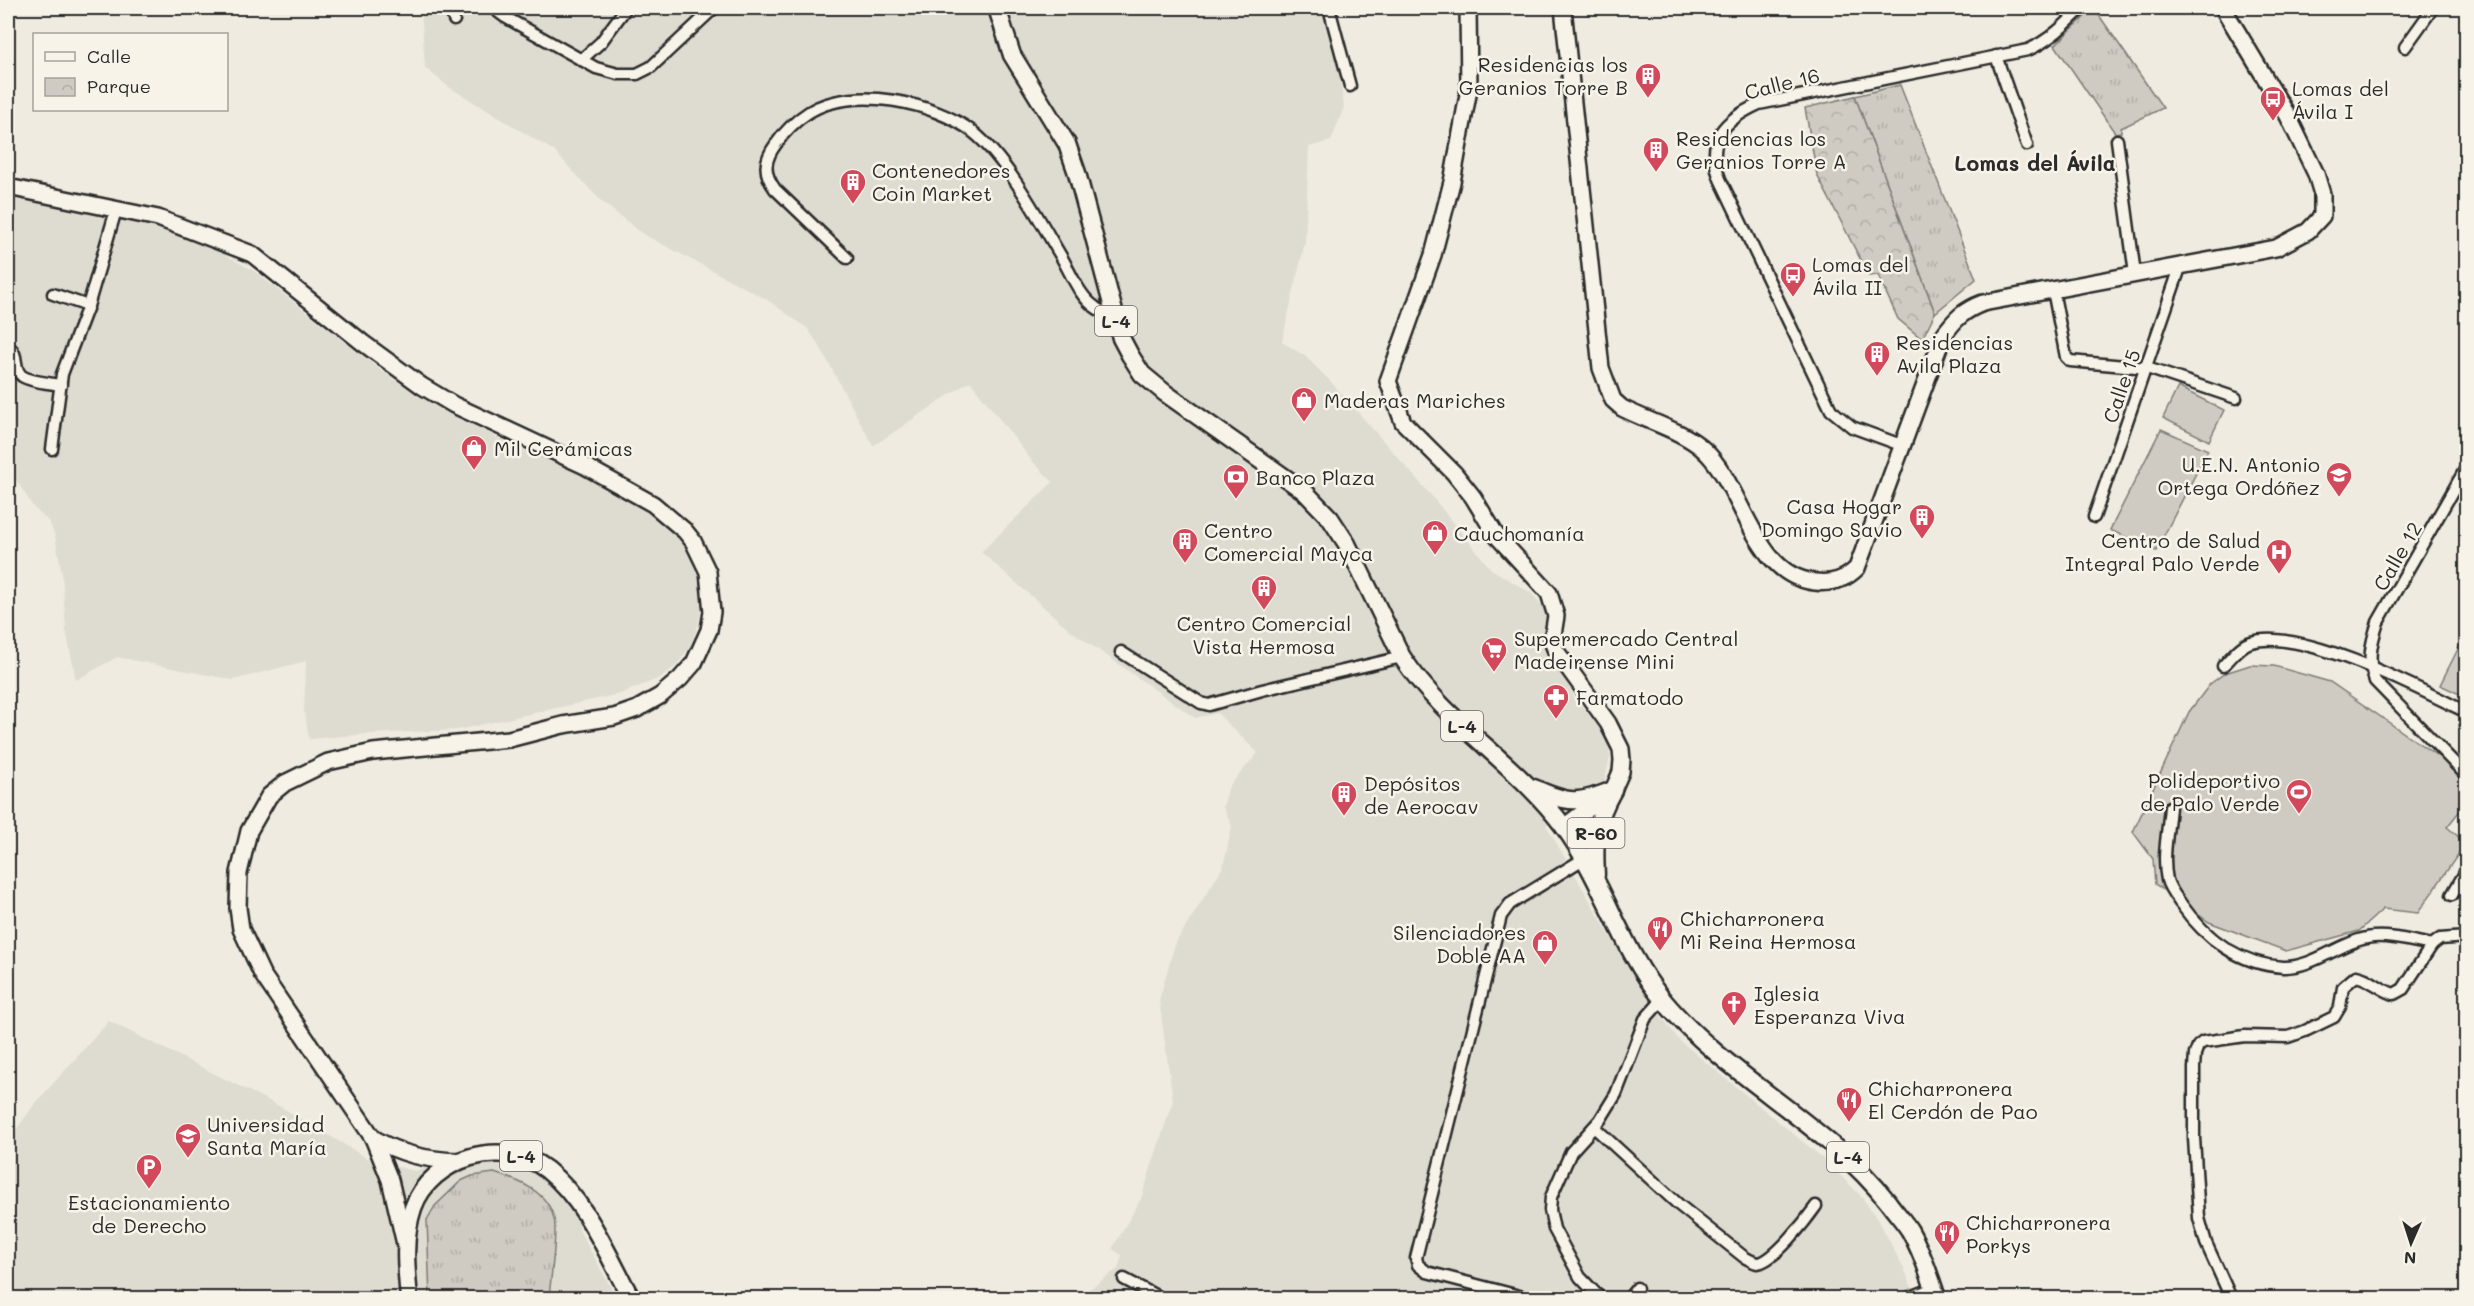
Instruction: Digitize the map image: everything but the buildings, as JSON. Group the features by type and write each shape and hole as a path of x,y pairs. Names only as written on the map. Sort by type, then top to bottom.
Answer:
{"main road":[{"name":"L-4","path":"997,8 1012,55 1067,144 1077,173 1120,338 1142,374 1165,393 1304,491 1330,518 1347,544 1402,657 1444,711 1531,787 1564,827 1585,858 1638,960 1663,999 1707,1046 1838,1148 1867,1176 1909,1229 1920,1251 1935,1293"},
{"path":"1531,787 1558,798 1577,801 1613,790"},
{"name":"R-60","path":"1596,879 1595,840 1599,818 1613,790"},
{"name":"L-4","path":"409,1299 405,1244 411,1214 419,1196 431,1181 458,1161 479,1155 507,1153 521,1156 544,1167 567,1188 590,1219 631,1299"}],"street":[{"path":"450,8 454,20"},
{"path":"493,8 581,60 597,68 618,74 637,74 651,67 714,8"},
{"path":"581,60 601,42 626,8"},
{"path":"1329,8 1350,86"},
{"name":"R-60","path":"1468,8 1469,89 1452,182 1433,255 1388,381 1403,422 1454,473 1473,497 1496,535 1549,593 1556,616 1552,641 1556,651 1608,723 1621,749 1621,772 1613,790 1564,827"},
{"path":"1563,8 1600,368 1613,400 1622,408 1689,439 1704,450 1726,477 1758,541 1771,558 1793,575 1808,582 1832,583 1851,574 1857,568 1943,336 1967,309 2053,290 2276,248 2308,231 2322,216 2322,194 2316,174 2288,116 2223,8"},
{"name":"Calle 16","path":"1901,445 1852,427 1832,410 1720,179 1714,162 1715,149 1720,135 1728,123 1741,112 1759,104 2028,50 2044,43 2063,28 2082,8"},
{"path":"2405,47 2433,8"},
{"path":"1996,56 2027,145"},
{"path":"847,258 775,189 767,178 766,162 774,146 789,127 810,111 836,102 878,99 918,106 954,118 975,134 993,153 1022,193 1081,292 1094,307 1115,318"},
{"path":"2118,140 2135,274"},
{"path":"8,187 158,218 186,227 259,258 363,343 422,386 454,405 585,466 653,504 685,531 693,541 708,572 712,612 703,647 694,663 680,679 660,696 637,709 614,717 563,725 509,739 373,752 328,762 285,783 269,796 258,814 243,851 239,873 238,908 241,929 262,974 373,1138 390,1180 405,1244"},
{"path":"52,449 62,374 88,306 116,210"},
{"name":"Calle 15","path":"2094,518 2181,266"},
{"path":"2053,290 2066,357 2070,361 2147,368 2236,398"},
{"path":"53,294 88,306"},
{"path":"8,347 12,349 18,371 23,377 61,385"},
{"name":"Calle 12","path":"2369,665 2378,622 2466,468"},
{"path":"2223,666 2250,642 2299,644 2369,665 2466,712"},
{"path":"1121,652 1201,703 1209,705 1402,657"},
{"path":"2369,665 2375,681 2466,775"},
{"path":"2170,807 2165,853 2167,882 2191,918 2212,939 2239,956 2282,967 2295,966 2353,942 2375,936 2432,945"},
{"path":"1527,1299 1427,1272 1418,1264 1416,1258 1501,916 1510,904 1585,858"},
{"path":"2452,895 2466,871"},
{"path":"2231,1299 2206,1243 2199,1218 2194,1121 2194,1068 2198,1046 2203,1042 2246,1036 2288,1037 2305,1031 2334,1017 2340,1007 2343,987 2356,976 2364,977 2385,991 2394,994 2403,989 2432,945 2440,939 2466,937"},
{"path":"1600,1299 1580,1277 1554,1229 1550,1210 1551,1197 1571,1152 1594,1127 1616,1094 1645,1019 1663,999"},
{"path":"1594,1127 1679,1205 1744,1257 1755,1263 1765,1261 1775,1253 1808,1218 1816,1206"},
{"path":"373,1138 389,1148 415,1157 433,1161 458,1161"},
{"path":"1124,1280 1160,1299"},
{"path":"1629,1299 1637,1288"},
{"path":"1908,1299 1935,1293"}],"shaded area":[{"path":"421,8 1331,8 1344,107 1331,141 1309,147 1305,242 1282,342 1305,356 1333,384 1430,494 1491,569 1531,593 1546,610 1558,666 1573,695 1603,732 1609,746 1610,757 1604,783 1595,793 1546,825 1641,989 1679,1040 1824,1159 1860,1195 1878,1219 1906,1273 1916,1298 1083,1298 1088,1290 1118,1269 1122,1255 1112,1249 1141,1199 1173,1100 1159,1000 1175,944 1223,867 1232,826 1223,807 1229,786 1258,753 1217,713 1195,718 1070,630 981,552 1053,482 1032,461 970,381 873,446 819,345 807,328 766,299 643,234 602,202 554,151 449,87 425,68"},
{"path":"8,193 158,227 207,245 254,271 378,368 417,395 506,442 593,479 639,507 678,534 697,559 704,575 704,596 698,625 690,647 676,666 660,678 620,694 457,730 309,739 304,710 306,661 233,680 117,657 76,680 66,630 62,574 55,536 49,522 34,508 8,467"},
{"name":"Universidad Santa María","path":"109,1021 281,1107 372,1161 415,1171 458,1161 492,1164 528,1170 549,1180 571,1194 580,1223 579,1230 617,1298 10,1298 14,1285 8,1257 8,1141 34,1105"}],"green space":[{"path":"2094,8 2163,108 2121,128 2121,132 2115,133 2055,45"},
{"path":"1900,85 1976,279 1935,313 1855,96"},
{"path":"1855,96 1935,313 1922,339 1898,319 1878,275 1869,276 1817,175 1805,108"},
{"path":"2178,387 2224,410 2209,441 2163,418"},
{"path":"2161,429 2208,450 2156,551 2110,530"},
{"path":"2463,639 2466,641 2466,697 2440,685"},
{"name":"Polideportivo de Palo Verde","path":"2250,665 2274,666 2330,682 2449,764 2466,781 2466,803 2447,827 2466,843 2418,913 2383,909 2359,931 2286,951 2209,922 2155,884 2153,859 2133,832 2189,712 2210,684 2225,673"},
{"path":"494,1173 531,1188 551,1209 555,1235 549,1298 430,1298 427,1220 435,1206 461,1181 472,1176"}],"place":[{"name":"Residencias los Geranios Torre B","path":"1648,99"},
{"name":"Lomas del Ávila I","path":"2273,122"},
{"name":"Residencias los Geranios Torre A","path":"1656,173"},
{"name":"Contenedores Coin Market","path":"853,205"},
{"name":"Lomas del Ávila II","path":"1793,298"},
{"name":"Residencias Avila Plaza","path":"1877,377"},
{"name":"Maderas Mariches","path":"1304,423"},
{"name":"Mil Cerámicas","path":"474,471"},
{"name":"U.E.N. Antonio Ortega Ordóñez","path":"2339,498"},
{"name":"Banco Plaza","path":"1236,500"},
{"name":"Casa Hogar Domingo Savio","path":"1922,540"},
{"name":"Cauchomanía","path":"1435,556"},
{"name":"Centro Comercial Mayca","path":"1185,564"},
{"name":"Centro de Salud Integral Palo Verde","path":"2279,575"},
{"name":"Centro Comercial Vista Hermosa","path":"1264,611"},
{"name":"Supermercado Central Madeirense Mini","path":"1494,673"},
{"name":"Farmatodo","path":"1556,720"},
{"name":"Polideportivo de Palo Verde","path":"2299,815"},
{"name":"Depósitos de Aerocav","path":"1344,817"},
{"name":"Chicharronera Mi Reina Hermosa","path":"1660,952"},
{"name":"Silenciadores Doble AA","path":"1545,966"},
{"name":"Iglesia Esperanza Viva","path":"1734,1027"},
{"name":"Chicharronera El Cerdón de Pao","path":"1849,1123"},
{"name":"Universidad Santa María","path":"188,1159"},
{"name":"Estacionamiento de Derecho","path":"149,1190"},
{"name":"Chicharronera Porkys","path":"1947,1256"}],"district":[{"name":"Lomas del Ávila","path":"2035,162"}]}
